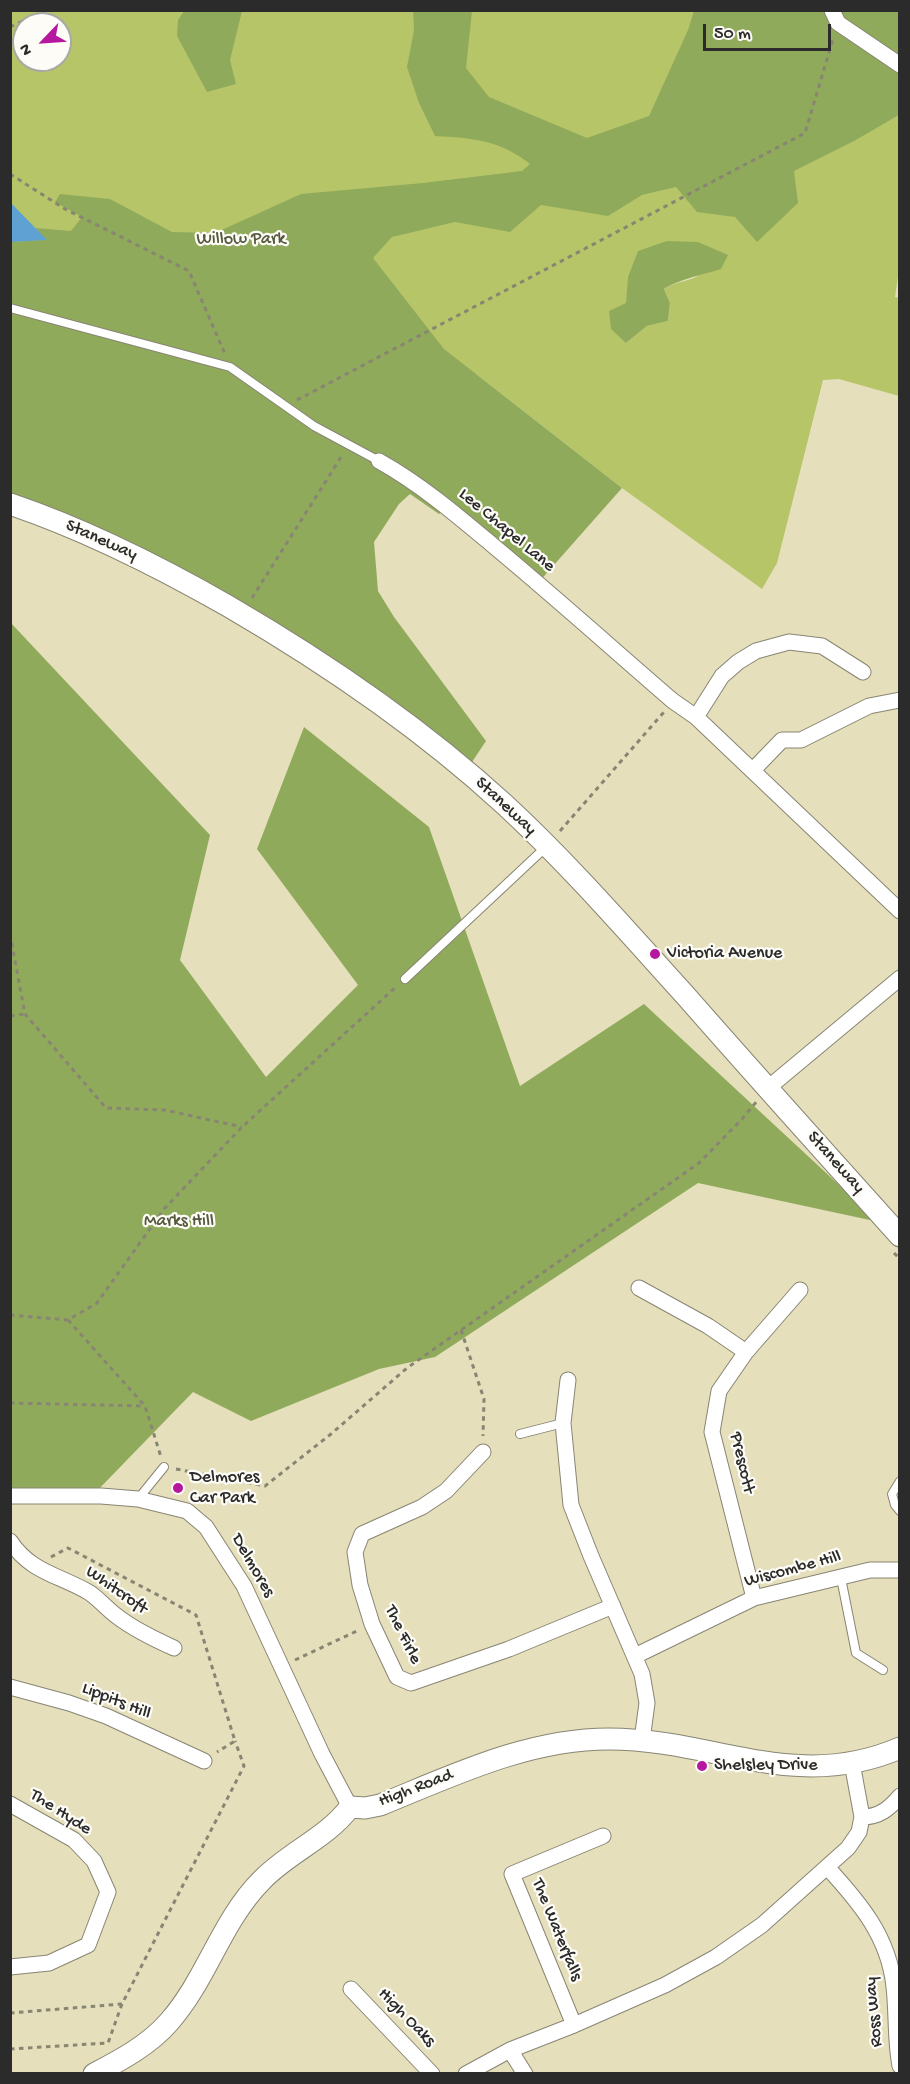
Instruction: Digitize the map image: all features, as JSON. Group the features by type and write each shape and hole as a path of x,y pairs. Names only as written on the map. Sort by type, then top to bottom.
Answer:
{"main road":[{"name":"Staneway","path":"10,504 83,532 156,566 242,614 312,656 392,711 466,771 547,846 632,936 758,1094 896,1243"},
{"name":"High Road","path":"350,1807 365,1808 380,1804 476,1766 522,1751 590,1740 642,1740 667,1743 780,1766 811,1767 852,1763 900,1748"},
{"path":"94,2073 136,2050 169,2021 190,1992 228,1923 249,1893 275,1868 334,1826 350,1807"}],"street":[{"path":"835,17 900,65"},
{"name":"Lee Chapel Lane","path":"379,461 409,478 447,507 673,701 696,717 900,911"},
{"path":"696,717 722,676 738,662 756,651 789,642 822,646 864,672"},
{"path":"753,770 782,740 801,740 869,706 900,700"},
{"path":"758,1094 900,978"},
{"path":"639,1288 708,1326 746,1352"},
{"name":"Prescott","path":"754,1598 712,1432 719,1391 746,1352 800,1290"},
{"path":"568,1380 563,1423 571,1505 642,1674 646,1703 642,1740"},
{"name":"The Firle","path":"483,1452 446,1491 422,1507 362,1534 355,1552 360,1586 372,1624 397,1677 411,1683 509,1649 613,1606"},
{"name":"Delmores","path":"10,1496 101,1496 138,1499 186,1511 206,1527 244,1586 322,1754 350,1807"},
{"name":"Whitcroft","path":"10,1541 20,1556 33,1566 79,1587 140,1632 174,1648"},
{"name":"Wiscombe Hill","path":"635,1656 754,1598 870,1570 900,1570"},
{"name":"Lippits Hill","path":"10,1687 106,1716 204,1761"},
{"path":"466,2073 510,2050 665,1985 716,1957 762,1924 827,1867 859,1832 861,1817 852,1763"},
{"path":"861,1817 881,1814 900,1796"},
{"name":"The Hyde","path":"10,1804 74,1840 94,1861 108,1892 88,1945 50,1963 10,1967"},
{"name":"The Waterfalls","path":"574,2025 512,1874 603,1836"},
{"name":"Ross Way","path":"827,1867 856,1898 876,1927 888,1954 897,1987 900,2066"},
{"name":"High Oaks","path":"351,1989 432,2073"},
{"path":"510,2050 525,2073"}],"lane":[{"name":"Lee Chapel Lane","path":"10,308 230,367 314,426 379,461"},
{"path":"405,978 547,846"},
{"path":"520,1434 563,1423"},
{"path":"138,1499 164,1467"},
{"path":"900,1481 892,1494 895,1505 900,1511"},
{"path":"841,1578 856,1653 883,1670"}],"path":[{"path":"10,27 46,10"},
{"path":"286,406 805,133 835,17"},
{"path":"10,174 65,209 189,271 230,367"},
{"path":"242,614 349,445"},
{"path":"547,846 673,701"},
{"path":"10,934 25,1014 106,1108 165,1110 242,1127"},
{"path":"10,1315 68,1320 97,1303 164,1209 242,1127 405,978"},
{"path":"10,1016 25,1014"},
{"path":"68,1320 145,1406 164,1467 265,1486 331,1434 407,1368 699,1163 742,1119"},
{"path":"896,1243 900,1259"},
{"path":"461,1330 484,1399 483,1452"},
{"path":"10,1403 145,1406"},
{"path":"282,1666 372,1624"},
{"path":"10,2049 108,2043 122,2004 244,1766 235,1741"},
{"path":"10,2013 122,2004"}],"green space":[{"name":"Willow Park","path":"10,11 899,11 857,138 899,115 900,263 895,297 900,298 899,396 839,379 823,380 777,563 762,589 622,488 476,374 363,441 11,505","holes":["728,255 692,279 664,289 670,303 668,321 647,326 626,343 626,303"]},
{"path":"184,11 242,11 230,60 236,84 207,92 177,36 178,20"},
{"path":"413,11 472,11 466,68 489,97 587,138 649,116 688,30 694,11 899,11 899,115 794,171 798,203 757,242 735,217 697,212 676,187 642,195 608,216 541,205 510,232 455,222 392,237 373,258 444,349 622,488 538,583 447,508 439,514 410,494 399,504 374,542 378,591 394,617 486,741 466,771 312,656 11,504 11,242 46,240 35,228 71,231 82,217 55,202 60,194 110,199 172,232 215,233 301,194 522,171 530,164 497,145 435,136 419,103 407,67 414,30"},
{"path":"667,241 698,242 728,255 721,269 684,280 664,289 670,303 668,321 647,326 626,343 611,329 609,311 626,303 628,277 638,251"},
{"name":"Marks Hill","path":"10,622 210,835 180,960 266,1077 358,985 257,849 304,727 429,827 520,1086 644,1004 879,1222 698,1183 435,1357 379,1369 251,1421 193,1392 92,1496 11,1491"}],"water":[{"path":"11,203 47,240 11,242"}],"place":[{"name":"Victoria Avenue","path":"655,954"},
{"name":"Delmores Car Park","path":"178,1488"},
{"name":"Shelsley Drive","path":"702,1766"}]}
